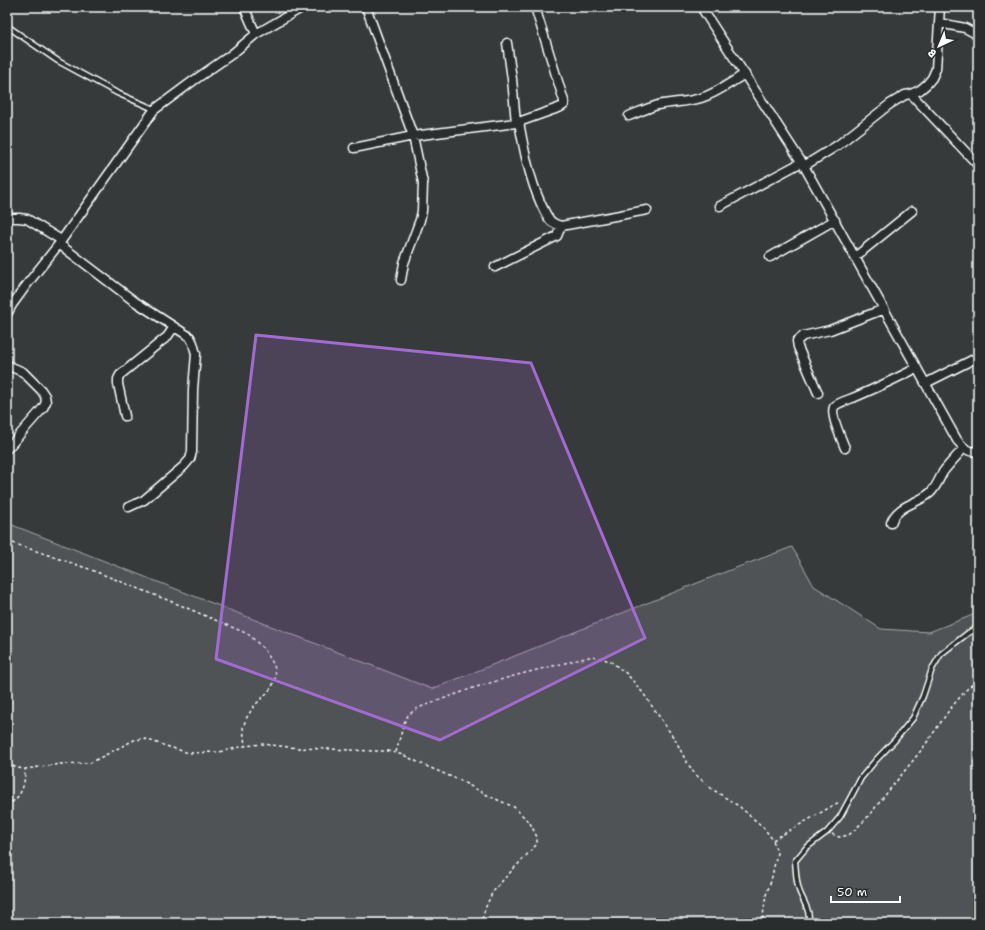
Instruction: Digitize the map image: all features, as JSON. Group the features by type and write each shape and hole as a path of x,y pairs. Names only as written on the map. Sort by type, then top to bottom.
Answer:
{"street":[{"path":"244,7 256,34"},
{"path":"7,314 12,305 60,242 154,110 232,54 256,34 302,7"},
{"path":"366,7 413,136 423,183 422,211 420,220 404,263 401,280"},
{"path":"354,148 413,136 517,122 564,105 535,7"},
{"path":"701,7 803,164 957,440 968,451 978,451"},
{"path":"720,206 838,145 898,98 920,90 927,84 932,78 936,69 940,7"},
{"path":"939,23 965,28 978,34"},
{"path":"507,43 517,122 526,162 534,190 548,218 553,223 561,226 647,210"},
{"path":"629,116 646,109 703,97 745,74"},
{"path":"911,94 978,165"},
{"path":"855,257 912,211"},
{"path":"7,218 27,219 60,242 134,301 185,333 193,343 196,354 193,389 192,452 190,459 184,466 144,500 128,507"},
{"path":"770,257 835,220"},
{"path":"495,267 557,236 561,226"},
{"path":"818,393 798,347 798,341 803,336 830,330 884,309"},
{"path":"125,416 118,384 120,375 164,340 174,327"},
{"path":"926,383 978,356"},
{"path":"7,365 23,372 41,390 45,396 46,402 43,408 8,448"},
{"path":"845,448 834,419 834,408 838,404 863,394 917,368"},
{"path":"891,523 892,518 905,507 931,492 946,468 964,448"}],"lane":[{"path":"7,26 58,62 116,93 154,110"},
{"path":"808,923 808,910 799,889 795,861 806,848 827,832 840,817 861,778 913,718 923,696 932,669 941,654 978,627"}],"path":[{"path":"7,540 180,605 248,634 264,649 274,665 276,676 272,687 254,706 247,717 243,727 245,746"},
{"path":"396,752 404,723 408,715 418,708 473,688 517,675 593,656 610,661 627,674 643,693 676,741 686,761 695,774 712,789 740,807 763,827 774,840 776,853 771,881 766,895 762,923"},
{"path":"827,832 839,837 849,836 866,819 924,748 958,700 978,679"},
{"path":"7,764 18,768 33,768 60,764 90,763 134,740 145,739 189,753 219,752 262,744 298,748 388,751 403,755 514,807 530,823 537,837 537,844 492,893 481,923"},
{"path":"7,806 17,799 23,788 25,768"},
{"path":"774,840 851,796"}],"highlighted area":[{"path":"256,335 531,363 645,638 440,740 216,659"}],"shaded area":[{"path":"7,523 432,689 725,572 792,547 814,586 881,629 929,632 978,613 978,923 7,923"}]}
